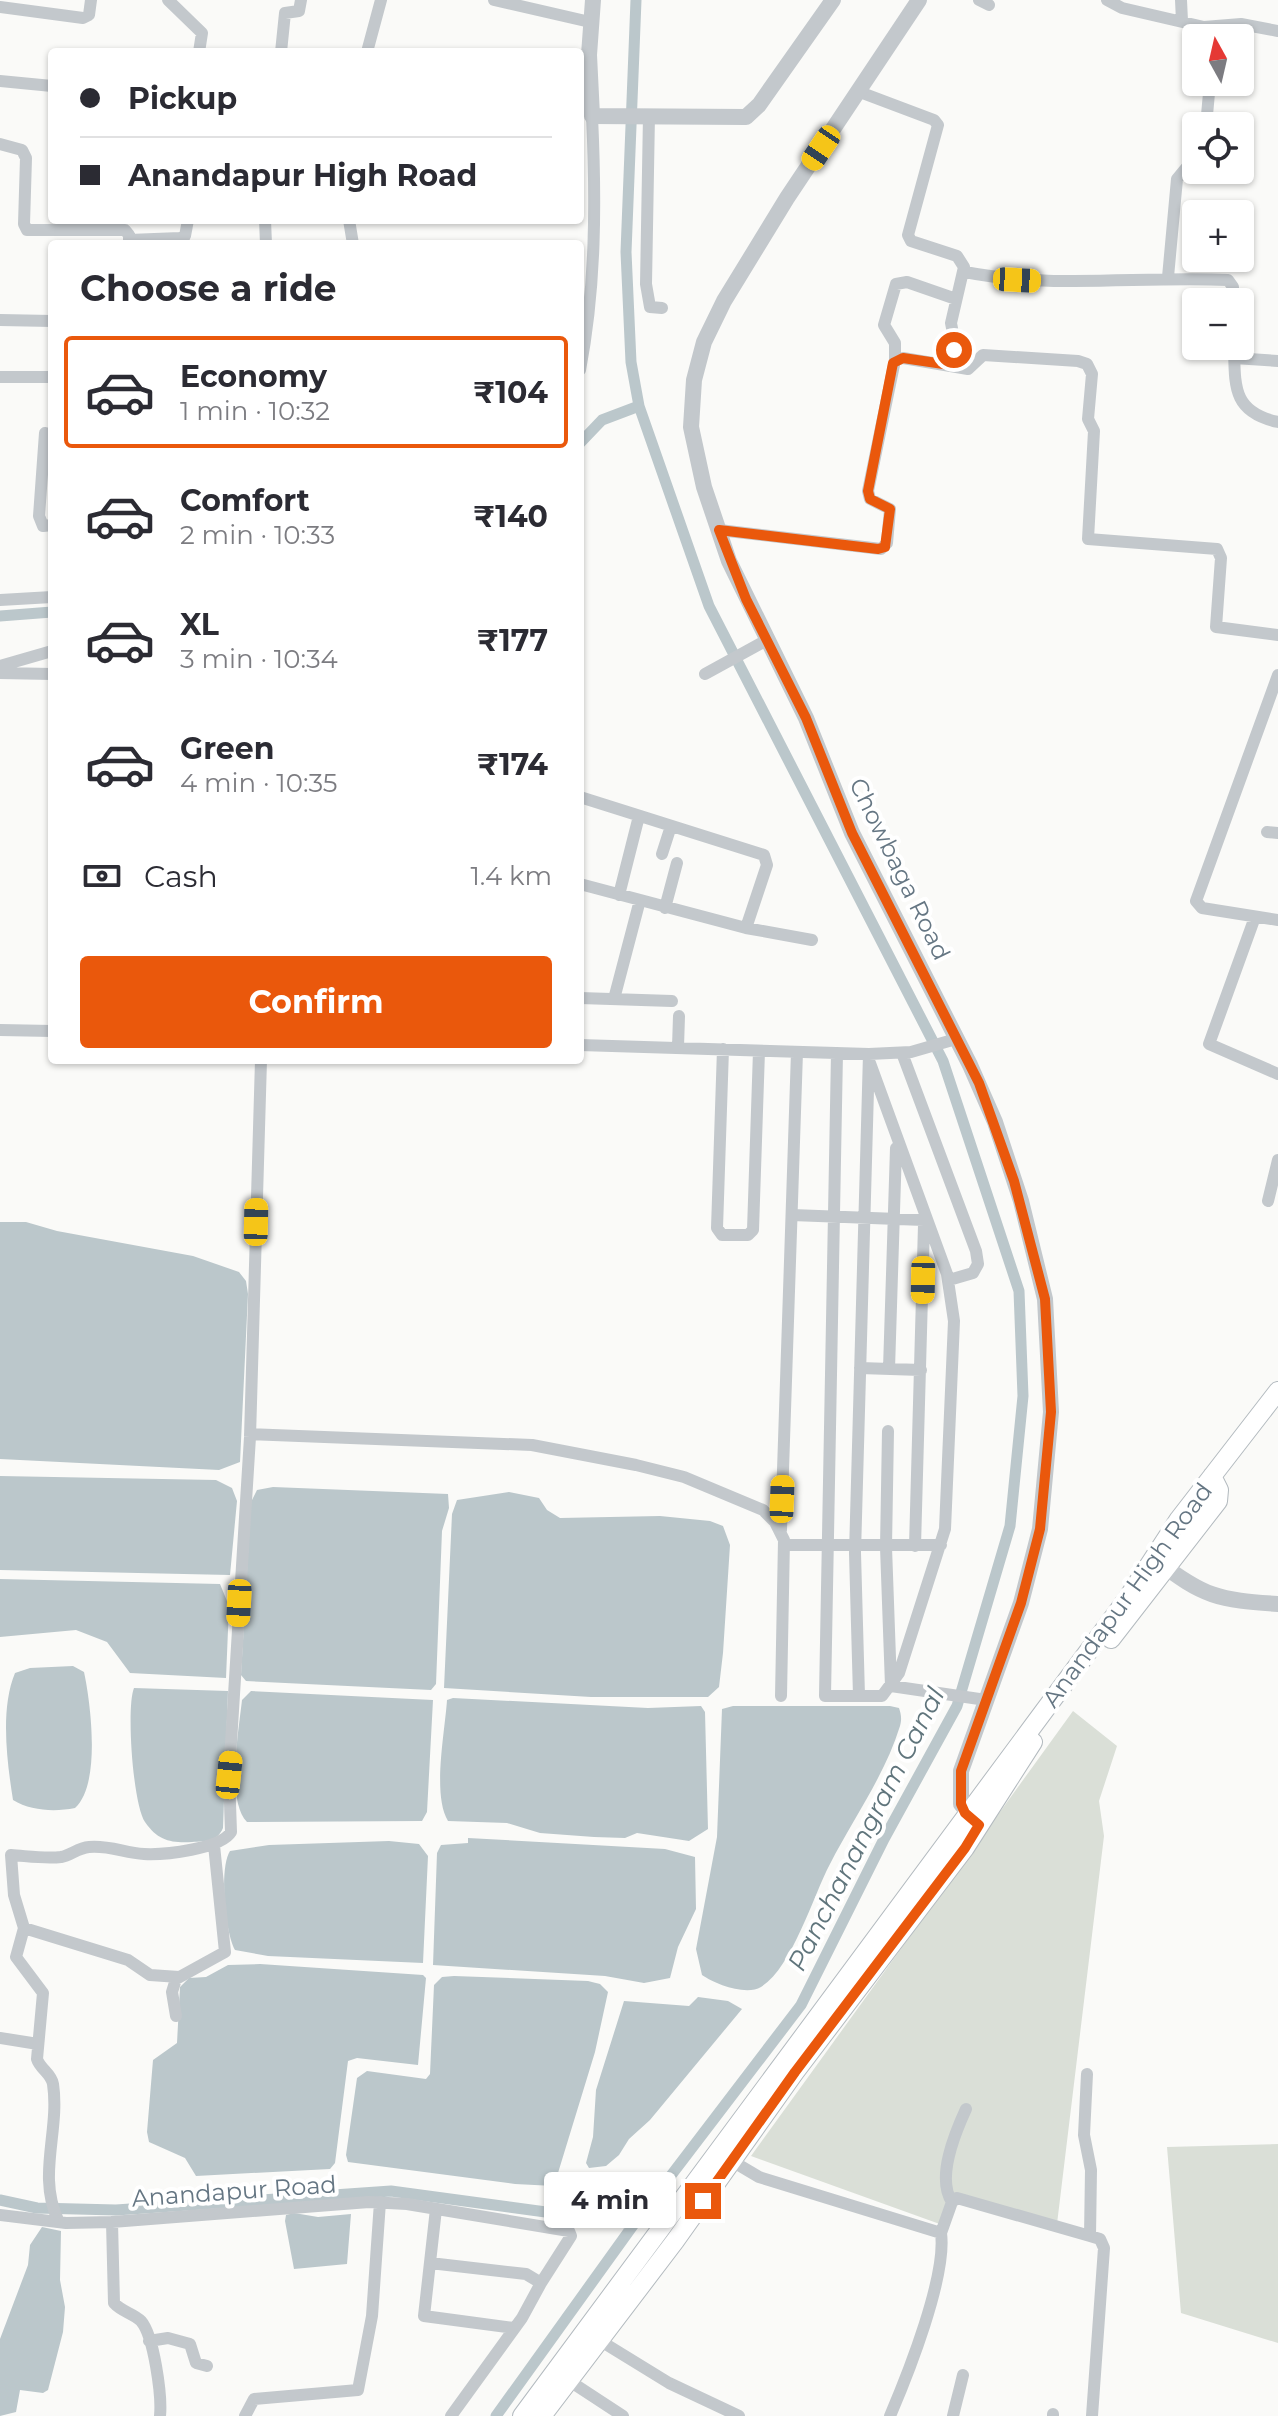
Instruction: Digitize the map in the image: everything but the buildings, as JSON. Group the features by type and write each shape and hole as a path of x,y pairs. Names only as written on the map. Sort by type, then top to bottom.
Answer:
{"main road":[{"name":"Anandapur High Road","path":"522,2416 1161,1564 1218,1501 1219,1490 1212,1476 1278,1391"},
{"name":"Anandapur High Road","path":"542,2416 965,1848 972,1819"}],"street":[{"path":"0,7 83,18 89,15 91,0"},
{"path":"168,0 202,33 200,48"},
{"path":"281,48 285,13 299,11 301,0"},
{"path":"368,48 381,0"},
{"path":"494,0 590,22"},
{"path":"584,343 590,302 600,117 589,105 593,0"},
{"path":"600,117 645,115 734,120 746,117 759,105 833,0"},
{"name":"Chowbaga Road","path":"919,0 787,198 724,301 704,342 694,380 691,427 719,530 760,644 806,718 852,833 950,1041 995,1122 1021,1201 1045,1299 1051,1368 1040,1529 1032,1568 961,1771 959,1791 972,1819"},
{"path":"1107,0 1122,8 1193,24"},
{"path":"1181,0 1182,21"},
{"path":"1254,26 1278,31"},
{"path":"0,81 48,86"},
{"path":"857,91 934,120 938,125 909,239 957,256 965,272 951,323 955,344 950,365"},
{"path":"645,115 647,303 650,307 662,308"},
{"path":"0,144 22,150 26,158 24,224 27,230 125,230 128,240"},
{"path":"1168,277 1177,179 1182,173"},
{"path":"154,240 185,236 187,224"},
{"path":"965,272 1033,281 1168,277 1228,280 1233,288"},
{"path":"719,530 878,549 885,547 890,509 870,499 868,491 895,360 895,343 884,325 896,284 907,282 956,299"},
{"path":"0,320 48,321"},
{"path":"895,360 903,358 972,369 983,355 1087,364 1092,374 1088,419 1094,431 1088,539 1217,549 1221,558 1216,627 1278,635"},
{"path":"1254,356 1278,361"},
{"path":"1234,360 1235,387 1241,401 1265,419 1278,422"},
{"path":"0,377 48,377"},
{"path":"45,433 39,516 43,526 48,525"},
{"path":"0,600 48,597"},
{"path":"705,674 760,644"},
{"path":"0,666 48,652"},
{"path":"0,673 48,674"},
{"path":"1278,675 1196,901 1202,908 1278,920"},
{"path":"584,798 764,855 767,865 746,928"},
{"path":"619,895 639,816"},
{"path":"662,854 671,826"},
{"path":"665,908 677,863"},
{"path":"584,885 746,928 812,940"},
{"path":"614,999 640,900"},
{"path":"1255,917 1209,1044 1278,1074"},
{"path":"584,998 672,1001"},
{"path":"678,1047 679,1016"},
{"path":"0,1030 48,1031"},
{"path":"584,1045 837,1053 869,1059 950,1041"},
{"path":"723,1049 717,1228 722,1235 748,1235 753,1230 759,1051"},
{"path":"781,1696 784,1545 781,1530 797,1052"},
{"path":"907,1052 976,1251 978,1264 973,1273 949,1280"},
{"path":"837,1053 825,1696 882,1696 891,1686 921,1611 941,1545 950,1468 954,1321 949,1280 896,1141 869,1059"},
{"path":"859,1696 855,1546 869,1059"},
{"path":"56,2216 49,2199 53,2082 39,2066 43,1993 16,1957 24,1928 14,1895 11,1855 59,1857 74,1849 117,1846 141,1854 214,1845 228,1838 232,1821 229,1775 250,1434 261,1064"},
{"path":"889,1369 896,1141"},
{"path":"1268,1201 1278,1160"},
{"path":"792,1215 924,1217"},
{"path":"915,1546 924,1217"},
{"path":"860,1368 921,1370"},
{"path":"888,1431 886,1547 891,1686"},
{"path":"250,1434 532,1445 684,1477 763,1510 781,1530"},
{"path":"784,1545 941,1545"},
{"path":"1161,1564 1197,1591 1212,1596 1278,1604"},
{"path":"891,1686 929,1689 986,1700"},
{"path":"24,1928 128,1960 150,1975 179,1977 225,1952 214,1845"},
{"path":"176,2016 172,1992 179,1977"},
{"path":"0,2038 38,2044"},
{"path":"1087,2074 1084,2135 1091,2170 1090,2236"},
{"path":"890,2416 937,2281 943,2249 941,2233 952,2202 945,2185 955,2135 966,2109"},
{"path":"732,2161 759,2177 941,2233"},
{"path":"952,2202 961,2199 1100,2239 1104,2248 1092,2416"},
{"path":"245,2416 254,2399 358,2390 372,2316 380,2202"},
{"name":"Anandapur Road","path":"160,2416 160,2396 149,2341 138,2318 114,2303 112,2222 380,2202 569,2231 571,2236 514,2328 451,2416"},
{"path":"436,2209 424,2316 514,2328"},
{"path":"0,2215 56,2216 112,2222"},
{"path":"430,2263 526,2274 541,2283"},
{"path":"599,2340 669,2383 739,2416"},
{"path":"149,2341 182,2341 190,2344 196,2363 207,2366"},
{"path":"953,2416 963,2375"},
{"path":"568,2380 623,2416"}],"shaded area":[{"path":"0,1222 26,1222 57,1231 193,1256 239,1272 246,1281 248,1294 240,1462 219,1470 0,1459"},
{"path":"0,1476 216,1480 232,1488 237,1501 230,1575 0,1570"},
{"path":"273,1487 448,1494 449,1508 442,1531 436,1684 431,1690 246,1681 241,1675 251,1502 257,1490"},
{"path":"509,1492 539,1498 547,1510 560,1518 660,1516 710,1521 723,1526 730,1545 719,1687 708,1697 591,1697 444,1688 452,1514 457,1500"},
{"path":"0,1579 220,1584 229,1606 226,1678 130,1673 107,1642 76,1630 0,1637"},
{"path":"73,1666 84,1672 89,1704 92,1743 88,1782 75,1808 51,1810 27,1806 13,1800 6,1736 10,1687 15,1673 30,1668"},
{"path":"134,1688 228,1691 223,1828 214,1838 197,1842 171,1841 160,1837 145,1822 137,1797 132,1756"},
{"path":"251,1691 433,1700 427,1812 422,1821 247,1822 241,1812 235,1782 242,1700"},
{"path":"447,1700 648,1708 701,1706 705,1712 708,1829 689,1841 637,1833 625,1838 540,1833 507,1823 448,1821 443,1810 440,1780"},
{"path":"733,1706 890,1706 899,1708 901,1717 886,1762 830,1864 792,1948 772,1978 761,1987 747,1990 722,1985 702,1975 696,1949 717,1837 722,1709"},
{"path":"1073,1711 1117,1746 1099,1801 1104,1836 1057,2224 959,2197 948,2227 751,2156"},
{"path":"468,1838 665,1849 695,1857 696,1909 678,1947 670,1978 644,1983 605,1976 433,1965 437,1853 441,1845 468,1843"},
{"path":"389,1841 419,1844 428,1856 423,1963 268,1956 235,1950 228,1929 225,1900 225,1871 230,1851 269,1845"},
{"path":"260,1964 423,1975 426,1978 418,2065 357,2058 348,2061 335,2163 330,2169 196,2176 185,2158 149,2142 147,2132 153,2060 177,2043 180,1987 189,1978 206,1977 228,1965"},
{"path":"442,1977 588,1981 600,1984 608,1992 595,2052 554,2186 515,2184 348,2162 346,2155 357,2078 367,2071 426,2079 430,2074 434,1985"},
{"path":"698,1997 728,2001 742,2009 650,2120 629,2139 619,2155 606,2166 589,2168 586,2163 593,2137 596,2090 624,2001 689,2006"},
{"path":"1278,2144 1278,2343 1181,2313 1167,2147"},
{"path":"294,2213 318,2217 351,2214 347,2264 294,2269 285,2221 286,2215"},
{"path":"42,2227 61,2231 60,2280 65,2307 63,2332 48,2390 43,2393 20,2390 16,2412 0,2416 0,2339 28,2265 30,2245"}],"waterway":[{"name":"Panchanangram Canal","path":"496,2416 634,2224 801,2005 884,1839 957,1706 1010,1526 1023,1396 1019,1291 943,1061 709,606 639,406 631,362 626,252 636,0"},
{"path":"584,439 602,420 639,406"},
{"path":"0,616 48,612"},
{"path":"0,2200 37,2208 116,2210 391,2191 634,2224"}],"route":[{"path":"703,2201 979,1825 965,1813 961,1804 961,1771 1021,1603 1040,1529 1051,1412 1049,1333 1040,1275 1008,1160 970,1065 840,807 796,695 746,599 719,530 878,549 885,547 890,509 870,499 868,491 889,397 893,363 903,358 950,365 954,350"}]}
